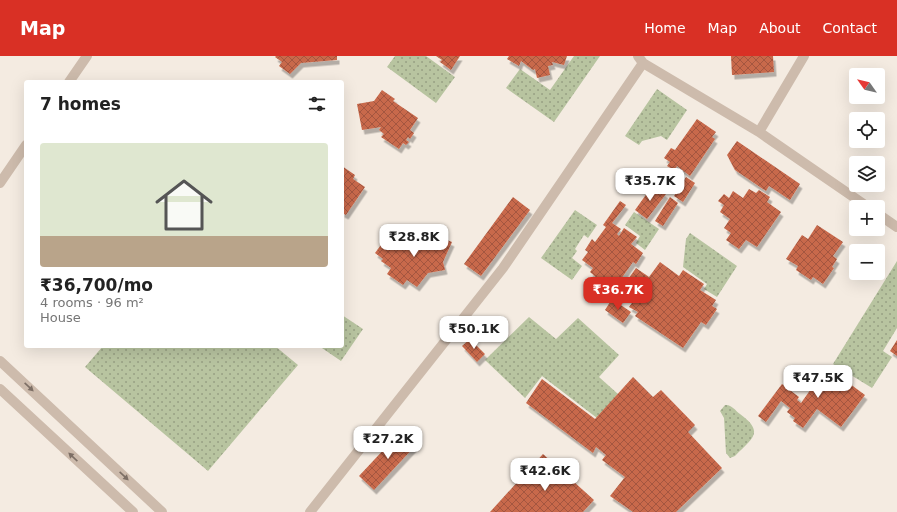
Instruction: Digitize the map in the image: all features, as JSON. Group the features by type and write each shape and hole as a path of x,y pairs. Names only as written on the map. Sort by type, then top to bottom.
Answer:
{"street":[{"path":"70,80 87,56"},
{"path":"759,132 804,56"},
{"path":"310,512 503,268 640,60 759,132 858,200"},
{"path":"0,183 24,148"},
{"path":"885,219 897,227"},
{"path":"0,361 162,512"},
{"path":"0,389 133,512"}],"green space":[{"path":"395,56 426,56 455,77 436,103 387,67"},
{"path":"574,56 600,56 554,122 506,88 520,69 550,90"},
{"path":"657,89 687,110 667,140 661,136 642,141 639,145 625,136"},
{"path":"575,210 597,225 588,238 584,235 575,249 577,251 572,258 582,266 572,280 541,258"},
{"path":"634,212 659,229 645,250 636,243 640,236 625,225"},
{"path":"690,233 737,266 717,297 704,289 707,284 683,267 686,239"},
{"path":"897,261 897,328 883,351 892,357 872,388 833,364"},
{"path":"344,316 363,329 341,361 322,348 344,348"},
{"path":"529,317 556,339 578,318 619,355 599,377 618,394 597,418 542,376 525,398 485,360"},
{"path":"101,348 277,348 298,365 208,471 85,367"},
{"path":"725,405 731,406 748,421 754,431 750,440 735,456 730,458 726,453 724,418 720,411"}],"building":[{"path":"337,56 337,60 301,63 290,74 279,66 282,62 275,57"},
{"path":"436,56 460,56 451,70 440,62 442,60"},
{"path":"509,56 567,56 564,65 552,62 553,65 548,66 550,75 537,78 535,69 533,70 521,61 519,66 507,59"},
{"path":"731,56 773,56 774,72 732,75"},
{"path":"382,90 395,99 393,101 418,118 410,130 414,133 410,139 408,137 406,140 409,142 406,145 403,143 399,149 381,137 384,134 379,130 381,127 362,130 357,104 374,101"},
{"path":"697,119 716,132 712,137 715,139 690,176 677,166 674,170 667,166 670,162 664,158 671,148 675,150"},
{"path":"737,141 800,184 790,200 769,186 766,191 735,170 727,155"},
{"path":"344,167 355,175 353,179 365,187 346,215 344,214"},
{"path":"686,177 695,183 683,202 674,196"},
{"path":"653,185 666,194 647,219 635,210"},
{"path":"749,189 756,193 759,190 770,197 767,202 781,212 757,247 746,240 739,249 726,240 731,233 724,228 730,219 720,212 724,205 718,201 724,194 729,198 733,191 743,198"},
{"path":"513,197 530,210 481,276 464,264"},
{"path":"670,197 678,203 663,226 655,221"},
{"path":"620,201 626,205 612,223 621,229 617,234 619,236 624,228 637,237 631,244 643,253 636,264 633,262 616,286 610,282 606,288 597,281 598,279 590,272 593,268 582,260 588,252 585,250 592,239 595,242 606,227 603,225"},
{"path":"817,225 843,242 833,256 837,259 832,267 834,268 823,284 813,277 811,280 796,270 798,266 786,259 802,235 808,239"},
{"path":"437,229 438,236 452,242 443,262 445,270 428,273 417,287 407,280 403,285 387,274 391,268 381,261 383,259 375,253 389,234 404,246 428,242 426,231"},
{"path":"660,262 679,276 683,270 704,284 700,290 716,300 712,306 717,309 706,325 701,322 683,348 635,316 638,312 629,307 640,292 626,282 636,268 649,277"},
{"path":"612,299 631,312 623,323 605,310"},
{"path":"470,339 485,354 477,362 462,346"},
{"path":"897,340 897,356 890,351"},
{"path":"827,367 865,395 841,427 817,409 803,428 793,421 795,418 787,412 790,408 781,401 766,422 758,416 782,384 799,397 797,400 801,403 811,389 799,381 807,371 818,379"},
{"path":"633,377 653,397 661,390 695,425 688,432 722,468 676,512 633,512 610,496 625,477 602,460 606,455 596,447 593,453 526,403 542,379 595,419"},
{"path":"403,429 418,443 374,490 359,476"},
{"path":"543,454 594,500 583,512 490,512"}]}
